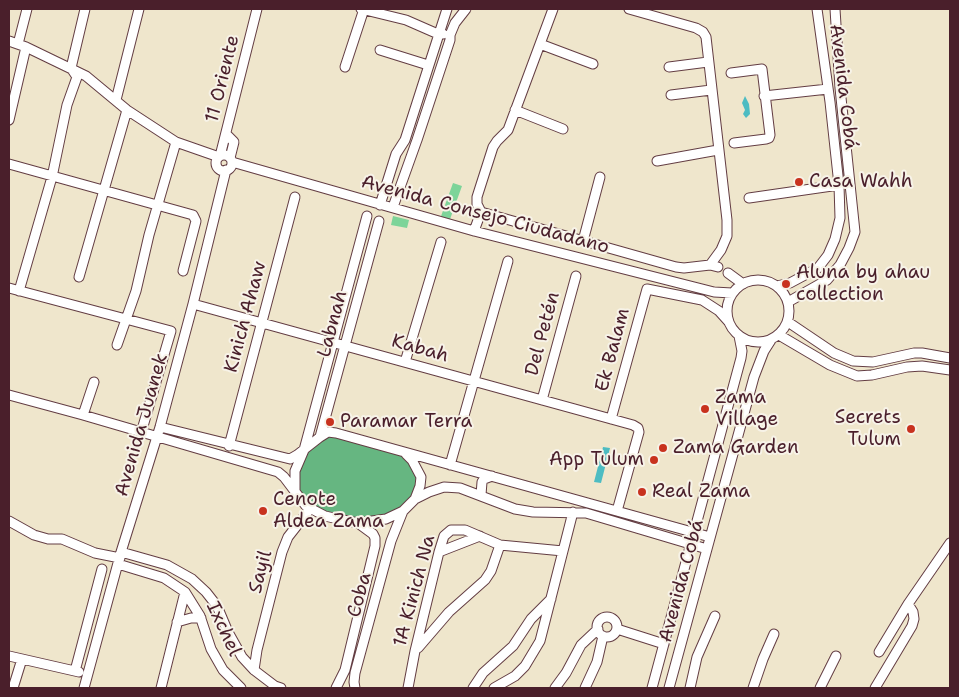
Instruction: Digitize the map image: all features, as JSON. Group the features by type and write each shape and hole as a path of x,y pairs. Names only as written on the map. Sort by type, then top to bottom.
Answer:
{"street":[{"path":"9,120 18,44 27,9"},
{"path":"18,291 52,176 68,105 77,77 71,68 85,9"},
{"path":"116,100 139,9"},
{"name":"11 Oriente","path":"220,157 257,9"},
{"path":"345,67 363,9 406,20 438,34 450,35"},
{"path":"393,207 417,140 450,35 455,23 466,9"},
{"path":"474,231 481,212 477,204 477,197 493,147 508,130 554,9"},
{"path":"481,212 676,267 714,266 727,236 727,220 706,37 696,28 629,9"},
{"name":"Avenida Cobá","path":"777,286 790,283 818,268 828,255 835,239 840,218 839,185 817,9"},
{"name":"Avenida Cobá","path":"788,302 826,280 840,266 855,232 835,9"},
{"path":"446,12 455,23"},
{"path":"380,205 396,154 405,140 446,12"},
{"path":"18,44 86,76 127,110 176,142 220,157 226,155 231,160"},
{"path":"540,44 593,64"},
{"path":"380,50 428,65"},
{"path":"669,68 708,62"},
{"path":"731,73 762,69 770,138 734,143"},
{"path":"764,96 828,89"},
{"path":"671,95 711,90"},
{"path":"418,95 430,99"},
{"path":"79,277 127,110"},
{"path":"515,110 562,129"},
{"path":"220,157 217,166 221,170 230,168 234,142 226,134"},
{"path":"405,140 417,140"},
{"path":"117,345 136,291 157,205 176,142"},
{"path":"657,161 718,150"},
{"path":"396,154 407,166"},
{"name":"Avenida Consejo Ciudadano","path":"231,160 474,231 714,292 732,293"},
{"path":"9,164 191,214 197,219 183,271"},
{"name":"Avenida Juanek","path":"84,688 120,558 160,428 226,170"},
{"path":"583,241 600,177"},
{"path":"749,198 839,185"},
{"name":"Kinich Ahaw","path":"229,446 295,197"},
{"path":"296,493 295,471 304,450 367,216"},
{"name":"Labnah","path":"320,436 379,221"},
{"path":"405,362 441,242"},
{"path":"450,465 508,261"},
{"path":"728,273 743,284"},
{"name":"Del Petén","path":"542,400 576,276"},
{"path":"756,280 771,282 782,290 788,302 788,322 775,337 755,343 739,336 732,329 728,321 727,306 732,293 743,284 756,280"},
{"path":"9,288 171,331 141,433"},
{"name":"Ek Balam","path":"611,419 647,289 702,300 719,311 728,321"},
{"name":"Kabah","path":"193,304 332,341 638,428 639,432 617,511"},
{"path":"788,322 834,353 853,361 872,362 914,353 950,358"},
{"name":"Avenida Cobá","path":"652,688 741,358 739,336"},
{"path":"775,337 830,365 857,376 872,376 907,366 950,370"},
{"name":"Avenida Cobá","path":"669,688 759,361 775,337"},
{"path":"83,415 94,382"},
{"path":"9,395 278,472 284,476 300,499 310,509 325,516 358,523 366,528 375,538 373,557 345,670 336,688"},
{"path":"160,428 229,446 290,459 320,436 328,432 336,433 710,537"},
{"path":"406,454 412,460 421,477 416,499"},
{"path":"481,495 482,482 484,479 492,476"},
{"path":"358,523 386,519 403,511 416,499 429,492 444,487 460,488 515,509 533,512 586,513 707,549"},
{"path":"563,512 565,496"},
{"name":"Sayil","path":"254,670 257,650 282,552 288,538 310,509"},
{"name":"Coba","path":"355,688 356,673 392,541 403,511"},
{"path":"494,688 515,676 525,666 540,641 573,512"},
{"path":"9,521 34,535 48,539 62,539 103,555 167,565 192,579 217,606 228,632 242,657 254,670 280,688"},
{"name":"1A Kinich Na","path":"408,688 415,651 444,536 451,530 465,530 500,544 563,551"},
{"path":"375,538 384,536 392,541"},
{"path":"439,552 480,536"},
{"path":"879,652 908,604 950,543"},
{"path":"415,651 449,612 485,580 491,570 500,544"},
{"name":"Ixchel","path":"120,558 172,582 185,592 201,618 211,649 224,670 241,688"},
{"path":"75,671 102,569"},
{"path":"172,582 179,571"},
{"path":"160,688 185,592"},
{"path":"473,688 483,673 513,646 531,619 551,599"},
{"path":"875,688 912,626 913,612 908,604"},
{"path":"89,616 103,619"},
{"path":"690,688 697,657 715,616"},
{"path":"585,688 597,662 600,632 599,621 604,617 609,617 616,621 617,630 613,636 608,637 600,632"},
{"path":"177,622 191,618 201,618"},
{"path":"617,630 664,644"},
{"path":"555,688 566,673 580,644 600,632"},
{"path":"753,688 774,634"},
{"path":"242,657 257,650"},
{"path":"9,656 88,674"},
{"path":"820,688 836,656"},
{"path":"13,688 22,659"}],"green space":[{"path":"453,183 462,186 449,222 440,219"},
{"path":"393,216 409,220 407,228 391,225"},
{"path":"329,434 405,455 419,477 414,497 401,510 370,519 346,518 311,506 300,494 297,478 306,450"}],"water":[{"path":"745,96 749,104 750,114 746,118 743,114 745,110 742,103"},
{"path":"603,447 610,448 601,483 594,482"}],"place":[{"name":"Casa Wahh","path":"799,182"},
{"name":"Aluna by ahau collection","path":"786,284"},
{"name":"Zama Village","path":"705,409"},
{"name":"Paramar Terra","path":"330,422"},
{"name":"Secrets Tulum","path":"911,429"},
{"name":"Zama Garden","path":"663,448"},
{"name":"App Tulum","path":"654,460"},
{"name":"Real Zama","path":"642,492"},
{"name":"Cenote Aldea Zama","path":"263,511"}]}
